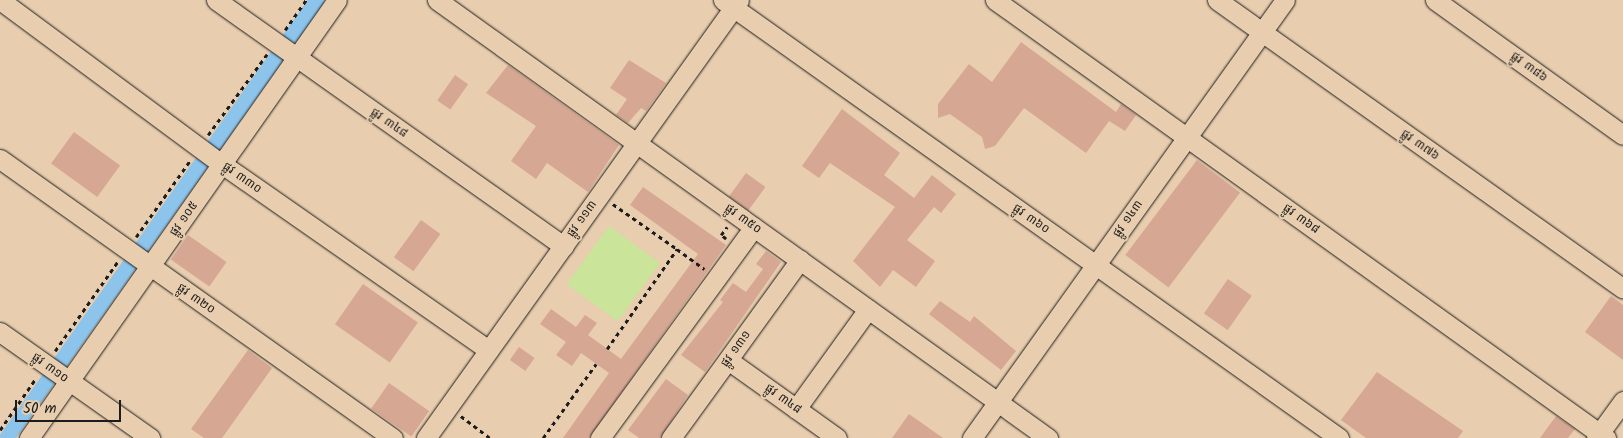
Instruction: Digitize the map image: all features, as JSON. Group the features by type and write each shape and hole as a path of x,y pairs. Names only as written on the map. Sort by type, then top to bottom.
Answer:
{"street":[{"name":"ផ្លូវ ៣៣០","path":"0,0 212,157 489,350"},
{"name":"ផ្លូវ ៣៤៨","path":"216,0 564,246"},
{"name":"ផ្លូវ ១០៥","path":"29,438 58,373 287,52 337,0"},
{"name":"ផ្លូវ ៣៥០","path":"437,0 1048,438"},
{"name":"ផ្លូវ ៣៦៨","path":"996,0 1601,436"},
{"name":"ផ្លូវ ៣៧៦","path":"1217,0 1623,289"},
{"name":"ផ្លូវ ១៤៣","path":"972,438 1284,0"},
{"name":"ផ្លូវ ៣៨៦","path":"1436,0 1623,135"},
{"name":"ផ្លូវ ១១៣","path":"426,438 637,143 732,2"},
{"name":"ផ្លូវ ៣៦០","path":"732,2 1338,438"},
{"name":"ផ្លូវ ៣២០","path":"0,159 393,438"},
{"path":"600,438 754,227"},
{"name":"ផ្លូវ ១៣១","path":"671,438 800,260"},
{"path":"796,408 868,309"},
{"name":"ផ្លូវ ៣១០","path":"0,332 150,438"},
{"name":"ផ្លូវ ៣៤៨","path":"728,360 837,438"},
{"path":"1601,436 1623,401"}],"path":[{"path":"0,430 58,373 287,52 306,0"},
{"path":"606,211 612,203 710,272"},
{"path":"731,243 721,235 736,214"},
{"path":"607,349 677,249"},
{"path":"543,438 596,364"},
{"path":"466,409 460,417 490,438"}],"green space":[{"path":"609,226 660,263 618,321 567,284"}],"building":[{"path":"1021,42 1116,112 1121,104 1136,115 1125,131 1109,121 1086,153 1024,108 995,146 985,149 982,137 950,114 938,118 938,104 969,64 992,82"},
{"path":"629,60 666,83 646,111 641,108 628,123 616,115 627,99 610,88"},
{"path":"508,65 619,145 588,192 547,163 536,179 511,161 536,126 486,93"},
{"path":"455,75 468,84 450,110 437,100"},
{"path":"842,109 900,153 884,175 914,198 932,175 956,194 941,213 934,207 907,240 935,261 916,287 893,270 880,287 853,261 895,207 830,163 819,178 802,166"},
{"path":"74,132 120,166 97,197 51,164"},
{"path":"1197,160 1240,192 1169,288 1125,255"},
{"path":"746,173 765,187 748,211 729,196"},
{"path":"643,187 726,245 589,438 563,438 609,373 581,353 572,366 556,355 566,342 540,324 551,309 576,327 585,315 597,323 588,335 621,359 698,254 630,205"},
{"path":"421,220 440,234 413,271 394,257"},
{"path":"188,235 227,262 209,287 171,260"},
{"path":"766,251 781,262 705,372 681,355 723,302 720,300 733,283 746,292 763,269 756,264"},
{"path":"1228,279 1252,296 1228,330 1204,313"},
{"path":"363,284 418,322 390,363 335,324"},
{"path":"1611,296 1623,305 1623,360 1585,332"},
{"path":"940,301 970,322 974,316 1016,351 1001,370 929,314"},
{"path":"519,347 535,358 525,371 510,360"},
{"path":"248,350 272,368 222,438 204,438 191,429"},
{"path":"1377,372 1463,431 1458,438 1366,438 1341,420"},
{"path":"666,379 688,395 660,438 639,438 628,430"},
{"path":"389,383 429,411 411,436 371,408"},
{"path":"909,414 943,438 892,438"},
{"path":"1556,416 1575,429 1568,438 1540,438"}],"waterway":[{"path":"6,438 316,0"}]}
